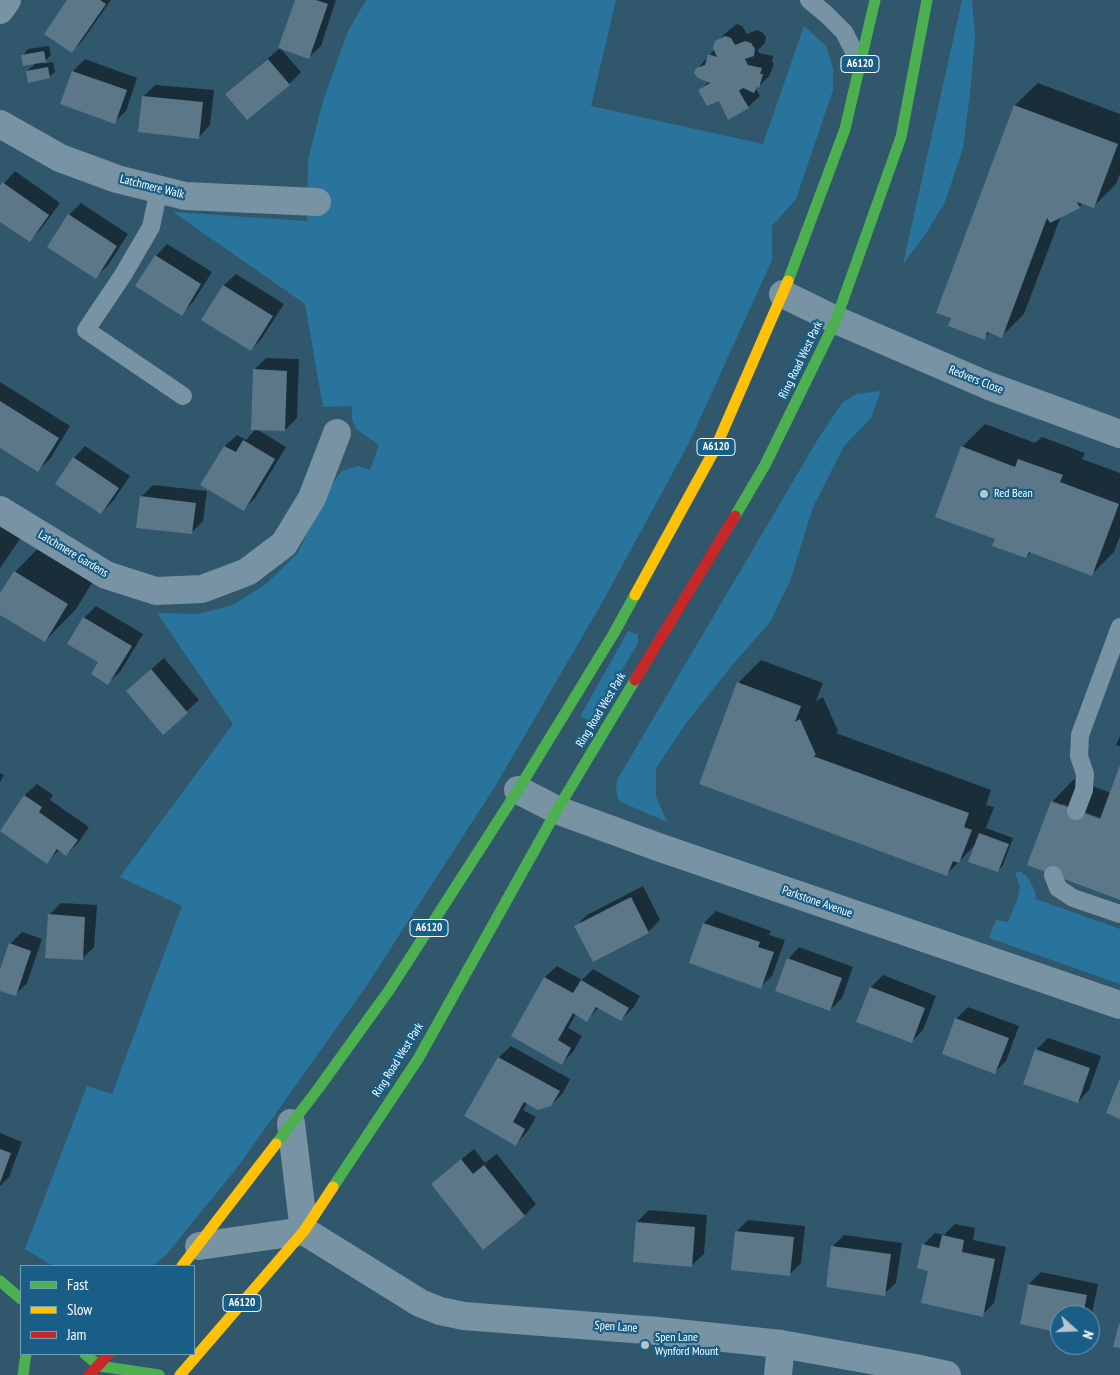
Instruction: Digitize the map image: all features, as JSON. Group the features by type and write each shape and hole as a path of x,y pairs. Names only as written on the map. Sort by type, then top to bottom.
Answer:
{"main road":[{"name":"A6120","path":"191,1256 390,989 518,790 614,633 715,449 783,294 845,129 875,0"},
{"name":"Ring Road West Park","path":"180,1375 304,1230 418,1058 556,810 765,465 836,320 901,137 927,0"},
{"path":"0,1281 20,1298"},
{"path":"23,1375 26,1355"},
{"path":"86,1355 99,1370"},
{"path":"99,1370 108,1355"},
{"path":"89,1375 99,1370 159,1375"}],"street":[{"path":"0,10 7,0"},
{"name":"Latchmere Walk","path":"0,124 60,158 117,179 185,196 317,202"},
{"name":"Redvers Close","path":"783,294 836,320 989,386 1120,434"},
{"name":"Latchmere Gardens","path":"0,510 106,575 156,591 202,589 247,572 284,544 312,498 337,433"},
{"name":"Parkstone Avenue","path":"518,790 556,810 1120,1006"},
{"path":"191,1256 304,1230 291,1123"},
{"name":"Spen Lane","path":"304,1230 420,1303 440,1311 464,1316 658,1331 781,1344 947,1375"},
{"path":"778,1375 781,1344"}],"lane":[{"path":"808,0 844,32 860,63"},
{"path":"159,189 151,227 123,275 86,330 183,396"},
{"path":"1076,811 1084,790 1085,774 1079,756 1080,736 1120,627"},
{"path":"1053,876 1058,888 1073,898 1120,914"}],"shaded area":[{"path":"366,0 616,0 591,106 763,144 804,26 826,46 833,68 833,90 796,199 772,226 772,260 689,443 603,601 496,785 369,982 240,1164 166,1255 153,1265 51,1265 25,1249 87,1086 112,1094 182,906 120,877 233,724 157,613 198,614 233,605 266,584 297,554 332,484 342,471 358,466 370,470 379,445 356,429 352,419 352,406 323,407 305,304 173,212 307,221 308,160 323,101 348,31"},
{"path":"962,0 972,0 975,36 963,148 945,202 927,232 903,264"},
{"path":"881,391 871,418 844,446 813,507 790,581 770,622 729,669 684,726 656,768 656,796 667,822 619,801 616,790 617,780 818,439 842,403 856,394"},
{"path":"628,631 638,635 638,643 592,721 583,718 581,715"},
{"path":"1020,871 1027,876 1034,889 1036,899 1120,929 1120,984 989,938 996,920 1008,922 1018,898 1020,886 1015,873"}],"building":[{"path":"67,0 100,0 106,4 72,53 44,34"},
{"path":"295,0 316,0 328,4 309,59 278,48"},
{"path":"725,36 731,38 735,45 745,41 751,43 755,49 754,56 745,59 748,65 762,68 760,74 763,74 759,88 757,87 754,93 743,88 739,91 749,108 728,120 719,101 707,106 698,90 710,83 698,78 694,73 696,68 705,65 708,54 717,57 713,48 715,41"},
{"path":"44,51 46,62 23,66 21,55"},
{"path":"268,59 290,85 247,120 225,94"},
{"path":"48,67 50,78 28,83 26,71"},
{"path":"72,71 127,90 115,124 60,104"},
{"path":"142,96 203,102 199,139 138,132"},
{"path":"1014,105 1118,144 1094,208 1077,202 1080,208 1050,223 1047,218 1002,338 987,332 985,340 948,326 951,318 936,313"},
{"path":"2,182 49,215 30,242 0,222 0,186"},
{"path":"68,214 117,246 96,279 47,247"},
{"path":"155,255 201,284 182,316 135,286"},
{"path":"223,285 273,316 251,351 201,320"},
{"path":"253,369 287,371 285,431 251,430"},
{"path":"0,401 59,438 38,472 0,448"},
{"path":"243,440 275,459 244,511 200,485 224,446 236,452"},
{"path":"961,446 1015,467 1018,459 1063,475 1060,482 1119,504 1092,576 1029,552 1026,558 992,546 995,539 935,517"},
{"path":"73,457 119,488 101,514 55,484"},
{"path":"140,496 196,503 192,534 136,528"},
{"path":"14,571 68,604 45,642 0,615 0,593"},
{"path":"83,617 132,646 108,685 91,674 98,662 67,644"},
{"path":"151,669 188,713 163,735 126,691"},
{"path":"737,682 801,706 795,722 800,719 816,755 813,756 969,813 964,827 972,830 959,863 953,861 947,876 699,784"},
{"path":"1120,765 1120,900 1027,865 1051,801 1100,819"},
{"path":"24,795 42,807 39,812 78,840 66,856 57,849 47,864 0,831"},
{"path":"979,833 1009,844 998,872 968,862"},
{"path":"631,897 649,933 593,962 574,926"},
{"path":"48,914 85,917 83,960 45,958"},
{"path":"703,923 760,942 758,947 774,952 761,989 689,963"},
{"path":"9,943 31,951 16,996 0,991 0,969"},
{"path":"787,958 842,978 830,1011 775,991"},
{"path":"544,977 573,993 581,980 629,1008 621,1021 596,1007 587,1022 573,1013 558,1040 571,1048 562,1065 511,1036"},
{"path":"870,987 925,1008 912,1043 856,1022"},
{"path":"955,1018 1009,1038 995,1074 942,1054"},
{"path":"1035,1049 1090,1068 1078,1103 1023,1084"},
{"path":"498,1057 560,1091 551,1106 538,1110 524,1102 513,1122 525,1129 516,1146 464,1116"},
{"path":"1120,1078 1120,1119 1106,1113"},
{"path":"0,1149 11,1153 0,1183"},
{"path":"461,1159 473,1174 484,1165 525,1216 483,1250 431,1184"},
{"path":"636,1222 695,1227 692,1267 633,1262"},
{"path":"735,1231 794,1237 790,1276 731,1270"},
{"path":"942,1235 964,1240 962,1252 995,1259 983,1317 921,1303 928,1271 917,1268 922,1244 939,1248"},
{"path":"831,1246 891,1254 885,1296 826,1287"},
{"path":"1028,1284 1087,1295 1085,1305 1050,1305 1050,1331 1020,1324"},
{"path":"1120,1324 1120,1348 1113,1347"}],"traffic: fast":[{"path":"788,281 845,129 875,0"},
{"path":"735,516 765,465 836,320 901,137 927,0"},
{"path":"276,1144 390,989 518,790 614,633 635,595"},
{"path":"333,1187 418,1059 557,810 635,680"},
{"path":"0,1281 20,1298"},
{"path":"23,1375 26,1355"},
{"path":"86,1355 99,1366 159,1375"}],"traffic: slow":[{"path":"635,595 715,449 788,281"},
{"path":"183,1265 276,1144"},
{"path":"180,1375 304,1231 333,1187"}],"traffic: jam":[{"path":"635,680 735,516"},
{"path":"89,1375 108,1355"}],"place":[{"name":"Red Bean","path":"984,494"},
{"name":"Spen Lane Wynford Mount","path":"645,1345"}]}
